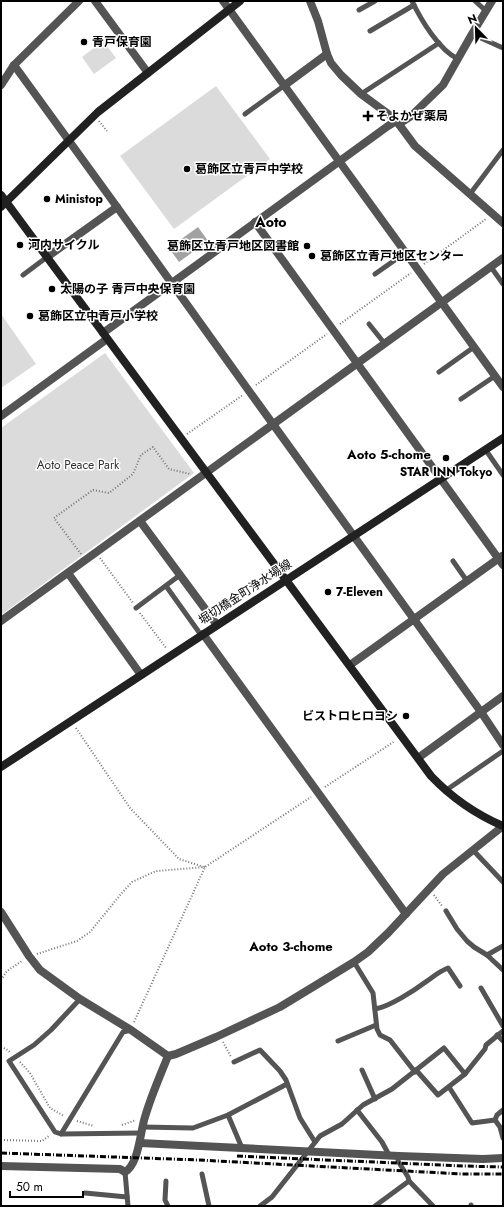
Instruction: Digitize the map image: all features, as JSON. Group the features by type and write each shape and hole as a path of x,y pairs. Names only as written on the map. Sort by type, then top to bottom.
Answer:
{"street":[{"path":"1,85 14,65 79,1"},
{"path":"95,1 148,73"},
{"path":"223,1 503,387"},
{"path":"240,1 98,112 3,201 47,257 431,776 445,791 471,810 490,821 503,826"},
{"path":"310,1 318,21 327,54 331,63 341,75 361,94 397,123 416,146 503,223"},
{"path":"1,416 172,283 255,222 388,126 410,117 443,85 492,1"},
{"path":"285,85 327,54"},
{"path":"14,65 354,535 503,745"},
{"path":"47,257 117,207"},
{"path":"255,222 440,479 502,560 467,581 350,666"},
{"path":"1,621 503,258"},
{"name":"堀切橋金町浄水場線","path":"1,767 503,438"},
{"path":"140,521 217,625"},
{"path":"68,573 142,675"},
{"path":"202,635 406,914"},
{"path":"418,758 503,696"},
{"path":"1,912 29,956 40,970 168,1056 220,1036 280,1007 354,962 368,952 443,874 503,826"},
{"path":"1,1166 120,1169 125,1172 132,1165 140,1143 145,1117 168,1056"},
{"path":"140,1143 399,1156 483,1159 503,1158"}],"lane":[{"path":"359,10 375,1"},
{"path":"475,1 486,11"},
{"path":"370,31 413,3 428,29 439,43 450,56 458,59"},
{"path":"472,34 503,48"},
{"path":"361,94 439,43"},
{"path":"245,114 285,85"},
{"path":"470,194 503,150"},
{"path":"375,274 405,253"},
{"path":"23,275 47,257"},
{"path":"491,267 503,284"},
{"path":"369,324 385,344"},
{"path":"439,372 474,347"},
{"path":"461,399 495,376"},
{"path":"485,449 503,474"},
{"path":"453,561 467,581"},
{"path":"136,608 180,575"},
{"path":"166,586 202,635"},
{"path":"445,791 503,751"},
{"path":"473,850 503,882"},
{"path":"446,911 457,929 467,941 487,955 503,970"},
{"path":"487,955 503,946"},
{"path":"354,962 373,993 376,1026 380,1035 390,1040 438,1095 465,1074 485,1049 486,1045 503,1031"},
{"path":"374,1009 389,1004 426,982 442,970 448,968 460,986"},
{"path":"481,988 503,1026"},
{"path":"80,998 51,1030 34,1045 9,1061 55,1132 61,1134 193,1128 228,1115 287,1084"},
{"path":"338,1041 376,1026"},
{"path":"61,1134 123,1032 130,1030"},
{"path":"497,1035 503,1041"},
{"path":"260,1206 272,1197 320,1136 342,1124 363,1105 392,1090 444,1048 465,1074"},
{"path":"234,1062 260,1050 280,1071 287,1084 300,1118 315,1142"},
{"path":"362,1070 376,1099"},
{"path":"449,1087 472,1123 495,1120"},
{"path":"357,1110 382,1142 389,1155"},
{"path":"495,1120 497,1115 503,1110"},
{"path":"228,1115 242,1148"},
{"path":"495,1120 500,1127 503,1138"},
{"path":"399,1156 398,1162 409,1181 433,1206"},
{"path":"125,1172 128,1206"},
{"path":"202,1174 209,1206"},
{"path":"166,1181 165,1200 168,1206"},
{"path":"375,1206 409,1181"},
{"path":"86,1193 127,1197"}],"path":[{"path":"98,120 107,131"},
{"path":"82,555 54,518 92,490 109,493 133,474 141,455 153,447 169,469 190,474"},
{"path":"71,721 130,808 178,859 205,867"},
{"path":"1,980 7,971 29,956 77,940 90,932 120,894 132,882 156,872 205,867 402,736"},
{"path":"130,1030 205,867"},
{"path":"429,888 446,911"},
{"path":"220,1036 234,1062"},
{"path":"1,1047 6,1049 15,1057 30,1073 50,1108 70,1118 97,1127"},
{"path":"123,1125 145,1117"},
{"path":"1,1140 42,1141 55,1132"}],"green space":[{"path":"103,41 116,58 94,74 82,57"},
{"path":"216,86 270,159 174,229 120,156"},
{"path":"1,314 36,364 1,388"},
{"name":"Aoto Peace Park","path":"105,353 194,473 1,615 1,428"}],"shaded area":[{"path":"198,227 208,241 179,262 169,248"}],"railway":[{"path":"1,1153 199,1160 462,1174 503,1174"},
{"path":"237,1156 503,1167"}],"place":[{"name":"青戸保育園","path":"84,42"},
{"name":"そよかぜ薬局","path":"368,116"},
{"name":"葛飾区立青戸中学校","path":"187,169"},
{"name":"Ministop","path":"47,199"},
{"name":"河内サイクル","path":"20,245"},
{"name":"葛飾区立青戸地区図書館","path":"307,246"},
{"name":"葛飾区立青戸地区センター","path":"312,256"},
{"name":"太陽の子 青戸中央保育園","path":"52,289"},
{"name":"葛飾区立中青戸小学校","path":"30,316"},
{"name":"STAR INN Tokyo","path":"446,458"},
{"name":"7-Eleven","path":"328,592"},
{"name":"ビストロヒロヨシ","path":"406,716"}],"district":[{"name":"Aoto","path":"271,222"},
{"name":"Aoto 5-chome","path":"389,454"},
{"name":"Aoto 3-chome","path":"291,946"}]}
